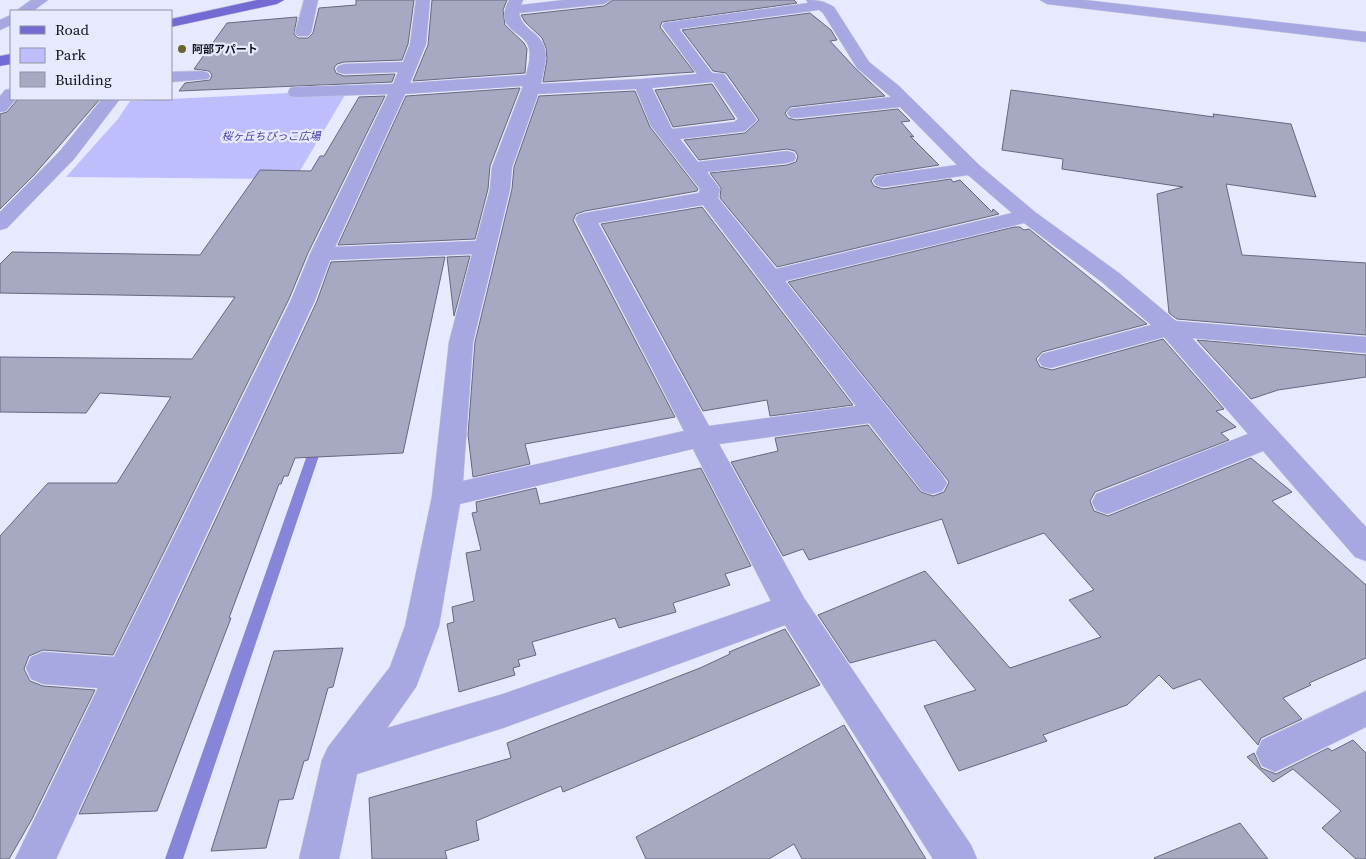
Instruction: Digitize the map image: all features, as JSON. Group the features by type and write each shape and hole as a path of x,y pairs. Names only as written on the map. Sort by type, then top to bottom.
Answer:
{"main road":[{"path":"172,24 277,0"}],"street":[{"path":"25,10 41,0"},
{"path":"303,33 311,0"},
{"path":"34,859 303,300 321,254 404,78 418,44 424,0"},
{"path":"319,859 341,760 404,676 422,626 447,496 461,342 500,189 502,167 532,85 538,58 536,45 514,24 514,5 604,0"},
{"path":"1047,0 1089,3 1366,37"},
{"path":"708,78 670,26 817,2 829,10 842,27 863,65 904,101 972,169 1028,216 1111,278 1170,328 1366,548"},
{"path":"1220,6 1242,23"},
{"path":"344,69 404,78 532,85 642,84 718,77 748,120 739,127 668,135"},
{"path":"172,77 202,76"},
{"path":"296,92 404,78"},
{"path":"642,84 660,126 710,189 708,198"},
{"path":"0,107 10,95"},
{"path":"3,218 66,155 110,100"},
{"path":"796,113 904,101"},
{"path":"695,168 787,157"},
{"path":"883,181 972,169"},
{"path":"708,198 932,483"},
{"path":"708,198 585,219 792,608 957,859"},
{"path":"771,278 1028,216"},
{"path":"321,254 485,247"},
{"path":"1051,360 1170,328 1366,345"},
{"path":"447,496 700,437 876,412"},
{"path":"1107,502 1267,438"},
{"path":"341,760 504,711 792,608"},
{"path":"43,668 124,674"},
{"path":"1275,753 1366,708"}],"green space":[{"name":"桜ヶ丘ちびっこ広場","path":"348,90 295,179 66,177 118,119 130,101"}],"building":[{"path":"356,0 414,0 408,44 402,60 344,62 337,64 334,68 336,73 344,76 395,74 392,82 179,91 185,83 210,80 212,75 209,71 194,69 227,23 297,17 294,34 298,38 308,38 313,33 319,8 356,5"},
{"path":"432,0 507,0 503,10 505,25 524,43 527,49 525,73 413,81 428,45"},
{"path":"613,0 794,0 797,3 662,22 660,27 694,72 543,82 547,59 546,48 542,38 525,22 521,15 604,6"},
{"path":"810,13 831,30 837,40 830,41 885,96 790,107 785,113 788,118 796,120 898,109 910,121 901,122 914,137 910,136 939,165 875,175 871,181 874,186 883,189 951,179 953,182 960,180 992,212 993,209 999,214 777,267 720,198 721,188 710,173 787,165 796,162 798,156 795,151 787,149 699,160 684,140 745,133 759,120 726,73 713,71 682,30"},
{"path":"712,84 735,119 673,127 655,90"},
{"path":"520,88 490,166 488,189 475,239 338,245 406,96"},
{"path":"1011,90 1214,117 1213,114 1291,124 1316,197 1226,184 1242,255 1366,263 1366,335 1177,319 1169,313 1157,194 1183,187 1062,169 1063,159 1002,150"},
{"path":"635,91 650,127 698,189 697,191 585,211 576,214 573,220 675,417 525,444 530,464 473,477 468,435 475,342 512,189 514,167 539,96"},
{"path":"385,96 308,253 289,299 113,655 43,650 29,656 24,669 30,681 43,686 95,690 32,819 9,859 0,859 0,536 48,483 117,483 171,397 100,393 86,413 0,412 0,357 192,359 235,297 0,293 0,264 12,252 200,255 260,170 311,171 320,156 324,156 359,97"},
{"path":"17,100 99,100 34,175 0,209 0,114 7,112"},
{"path":"702,207 853,405 770,416 767,400 703,411 601,224"},
{"path":"1020,227 1024,230 1029,229 1147,324 1042,352 1036,359 1040,367 1052,370 1163,339 1224,409 1216,411 1236,427 1221,433 1229,440 1095,492 1090,501 1094,511 1108,516 1251,458 1292,492 1272,501 1366,585 1366,658 1309,683 1311,685 1283,698 1302,719 1261,738 1258,745 1200,679 1173,689 1159,675 1127,705 1043,735 1047,741 959,771 924,706 976,690 935,640 850,663 818,615 925,571 1010,668 1101,637 1069,600 1094,590 1044,533 958,564 942,519 809,560 803,549 783,556 731,462 778,451 775,438 868,425 921,492 933,496 944,492 949,482 788,282"},
{"path":"470,256 454,316 447,257"},
{"path":"445,257 403,453 295,458 288,476 284,476 281,484 279,484 229,618 231,618 157,811 79,814 317,301 331,262"},
{"path":"1197,340 1366,355 1366,377 1278,390 1251,399"},
{"path":"701,468 751,566 725,574 730,585 673,603 676,612 619,628 615,618 532,642 536,655 518,660 520,666 513,668 515,675 459,692 447,624 454,622 452,607 474,601 466,553 481,550 472,513 477,512 476,502 536,488 540,504"},
{"path":"785,629 820,685 563,792 561,786 476,821 479,840 445,851 447,859 372,859 369,798 511,758 507,743 700,668 730,654 729,652"},
{"path":"343,648 333,687 328,688 308,760 304,761 293,799 279,800 266,848 211,851 274,651"},
{"path":"844,725 926,859 802,859 794,844 769,859 646,859 636,837"},
{"path":"1353,740 1366,753 1366,859 1356,859 1322,828 1341,811 1293,769 1273,782 1247,757 1254,753 1261,768 1276,774 1328,748 1332,751"},
{"path":"1240,823 1268,859 1154,858"}],"waterway":[{"path":"174,859 318,441"}],"place":[{"name":"阿部アパート","path":"182,49"}]}
